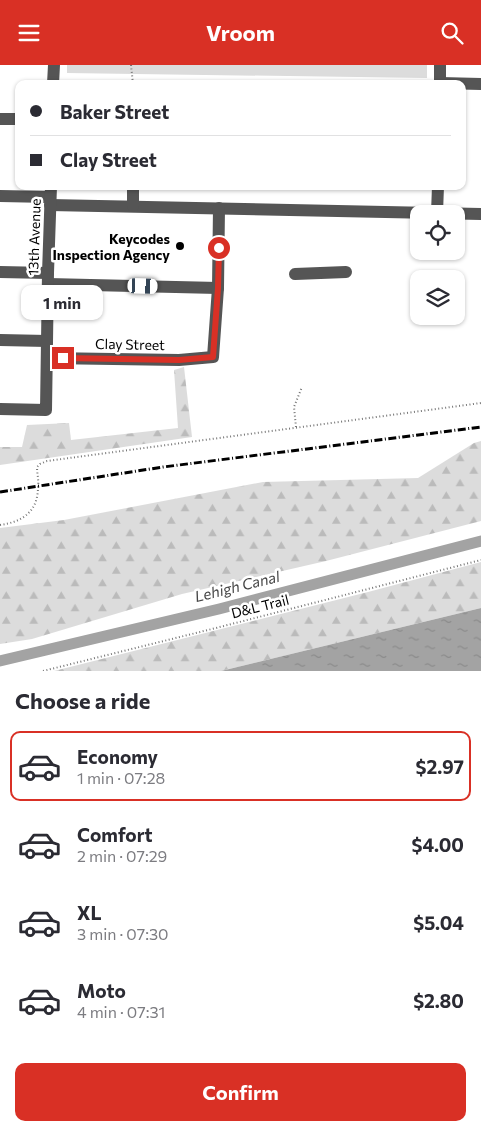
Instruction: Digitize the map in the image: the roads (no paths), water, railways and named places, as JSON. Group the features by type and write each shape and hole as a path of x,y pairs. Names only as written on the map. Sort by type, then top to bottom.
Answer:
{"street":[{"path":"53,80 54,65"},
{"path":"440,65 440,80"},
{"path":"466,83 481,83"},
{"path":"0,119 15,119"},
{"path":"133,190 133,206"},
{"path":"437,205 438,190"},
{"path":"0,196 50,196 133,206 410,212"},
{"name":"13th Avenue","path":"0,409 46,409 50,196"},
{"path":"0,272 48,279 218,288 219,208"},
{"path":"465,214 481,214"},
{"path":"294,274 346,272"},
{"name":"Clay Street","path":"47,358 179,360 213,357 218,288"},
{"path":"0,341 47,341"}],"water":[{"path":"481,608 481,671 221,671"}],"waterway":[{"name":"Lehigh Canal","path":"0,661 219,609 481,541"}],"railway":[{"path":"0,492 163,467 481,427"}],"place":[{"name":"Keycodes Inspection Agency","path":"180,246"}]}
